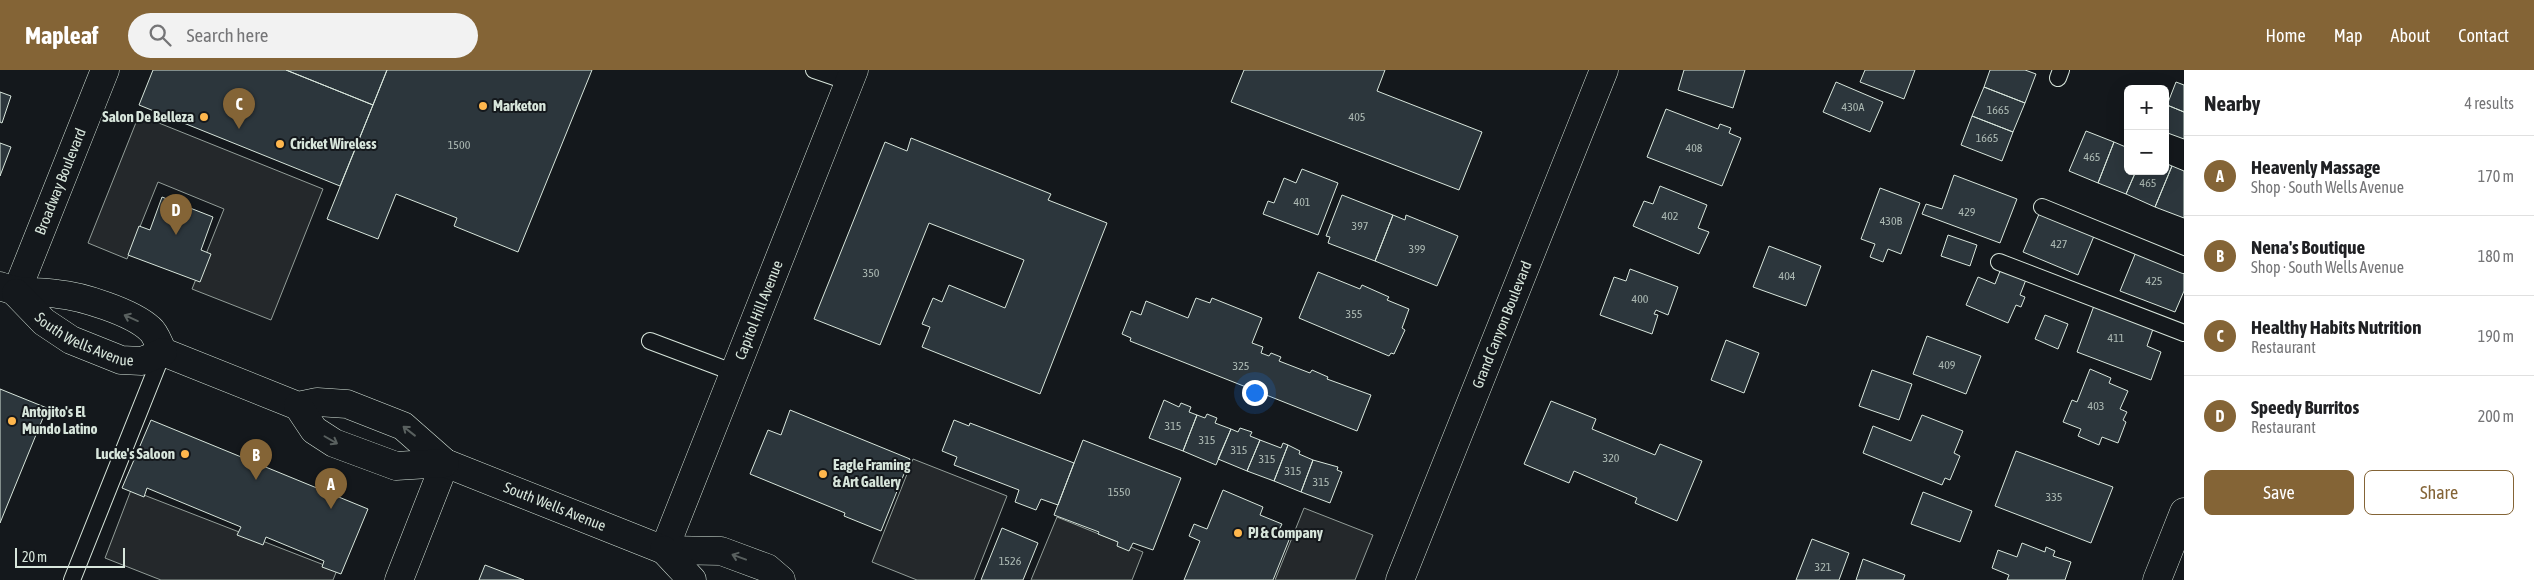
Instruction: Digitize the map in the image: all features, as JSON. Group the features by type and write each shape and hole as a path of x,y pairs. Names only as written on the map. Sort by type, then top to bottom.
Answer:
{"street":[{"name":"Broadway Boulevard","path":"8,289 105,70"},
{"name":"Grand Canyon Boulevard","path":"1400,580 1604,70"},
{"name":"Capitol Hill Avenue","path":"664,550 852,76"},
{"name":"South Wells Avenue","path":"8,289 84,298 128,316 152,330 163,352 142,361 121,360 71,340 44,322 8,289"},
{"path":"163,352 298,406"},
{"name":"South Wells Avenue","path":"446,463 396,466 334,443 314,430 298,406 317,402 347,404 403,426 446,463 664,550 721,550 767,568 781,580"},
{"path":"399,580 446,463"},
{"path":"2157,580 2184,512"},
{"name":"South Wells Avenue","path":"664,550 692,580"}],"lane":[{"path":"814,70 852,76"},
{"path":"2042,206 2184,264"},
{"path":"1999,262 2184,333"},
{"path":"650,341 734,373"},
{"path":"72,580 163,352"}],"shaded area":[{"path":"139,115 323,189 271,320 192,289 224,209 158,182 127,259 88,243"},
{"path":"913,459 1007,496 974,580 917,580 872,562"},
{"path":"131,490 337,570 333,580 161,580 105,558"},
{"path":"1304,508 1373,535 1355,580 1275,580"},
{"path":"1057,517 1143,552 1132,580 1031,580"}],"building":[{"path":"153,70 286,70 373,105 340,186 139,105"},
{"path":"286,70 387,70 373,105"},
{"path":"387,70 592,70 518,252 454,226 457,218 396,194 378,239 327,219"},
{"path":"1244,70 1385,70 1377,91 1482,132 1459,190 1231,102"},
{"path":"1684,70 1745,70 1733,108 1678,90"},
{"path":"1865,70 1915,70 1904,99 1860,82"},
{"path":"1990,70 2025,70 2036,74 2025,103 1984,87"},
{"path":"1836,82 1883,102 1870,132 1823,112"},
{"path":"2176,82 2184,85 2184,112 2169,106 2169,100"},
{"path":"1984,87 2025,103 2013,132 1972,116"},
{"path":"0,92 11,96 2,123 0,122"},
{"path":"2169,106 2184,112 2184,139 2169,133"},
{"path":"1666,109 1718,129 1720,124 1731,128 1729,133 1741,138 1722,186 1647,157"},
{"path":"1972,116 2013,132 2002,161 1961,145"},
{"path":"2086,131 2114,142 2098,183 2069,171"},
{"path":"911,138 1051,194 1048,200 1107,223 1040,394 922,347 930,327 922,324 933,298 942,302 949,285 1005,308 1024,260 929,223 880,345 814,319 885,142 907,151"},
{"path":"2114,142 2124,146 2124,175 2134,175 2126,194 2098,183"},
{"path":"0,143 11,147 0,176"},
{"path":"2172,166 2184,171 2184,218 2155,207"},
{"path":"1302,169 1338,183 1318,235 1263,214 1268,201 1274,203 1284,178 1296,183"},
{"path":"1954,175 2017,199 2000,243 1922,214 1926,204 1942,209"},
{"path":"2134,175 2168,175 2155,207 2126,194"},
{"path":"1660,186 1707,205 1698,228 1709,232 1699,254 1633,226 1644,201 1653,204"},
{"path":"1880,188 1920,203 1901,254 1888,249 1883,262 1870,257 1875,244 1861,239"},
{"path":"1342,195 1393,215 1375,261 1328,243 1330,237 1326,236"},
{"path":"162,197 213,217 201,250 211,254 200,282 128,255 139,226 150,230"},
{"path":"2039,214 2094,236 2078,275 2023,252"},
{"path":"1393,215 1405,220 1406,215 1458,236 1437,286 1375,261"},
{"path":"1948,235 1977,245 1970,266 1941,256"},
{"path":"1769,246 1821,266 1806,306 1753,287"},
{"path":"2136,252 2184,272 2184,291 2175,312 2120,291"},
{"path":"2002,266 2027,277 2020,295 2025,297 2021,307 2016,305 2008,323 1966,305 1978,277 1995,284"},
{"path":"1630,269 1678,287 1668,315 1656,310 1654,314 1658,315 1652,334 1600,315 1614,277 1626,281"},
{"path":"1318,272 1360,289 1362,285 1389,297 1387,300 1409,309 1402,328 1405,330 1394,354 1391,353 1389,356 1299,318"},
{"path":"1196,298 1210,303 1212,298 1262,318 1252,343 1263,347 1261,353 1269,356 1271,353 1281,357 1279,361 1310,373 1312,370 1328,377 1327,379 1371,395 1357,431 1130,341 1131,338 1122,334 1131,311 1141,315 1146,301 1188,318"},
{"path":"2095,303 2153,329 2147,346 2161,352 2151,380 2077,352"},
{"path":"2045,315 2068,324 2058,349 2035,339"},
{"path":"1927,336 1981,356 1966,394 1913,374"},
{"path":"1726,340 1759,353 1744,393 1711,380"},
{"path":"2090,369 2111,378 2109,383 2128,391 2120,409 2127,412 2123,420 2126,422 2118,443 2102,437 2099,445 2078,436 2081,429 2063,422 2072,400 2077,402"},
{"path":"1872,370 1912,384 1899,420 1859,406"},
{"path":"0,389 47,408 0,523"},
{"path":"1164,400 1179,407 1181,403 1191,407 1189,412 1197,415 1183,451 1149,438"},
{"path":"1551,401 1596,419 1592,429 1655,455 1660,444 1702,461 1677,521 1635,503 1637,498 1574,471 1569,483 1524,464"},
{"path":"790,410 910,459 881,531 844,516 845,513 750,474 768,430 781,435"},
{"path":"1207,414 1217,418 1215,423 1231,429 1216,465 1183,451 1197,415 1205,418"},
{"path":"1922,415 1963,431 1954,453 1960,456 1950,480 1945,478 1942,485 1863,453 1873,426 1911,441"},
{"path":"151,420 368,509 341,574 322,567 324,561 266,537 263,545 237,535 241,527 147,488 144,497 122,488"},
{"path":"954,420 969,426 970,423 1074,463 1058,505 1041,499 1036,510 1015,502 1019,490 954,465 957,457 942,451"},
{"path":"1240,428 1252,432 1250,436 1260,440 1247,471 1218,459 1231,429 1238,432"},
{"path":"1083,440 1181,478 1153,550 1133,543 1129,551 1117,546 1118,542 1098,534 1099,532 1054,515"},
{"path":"1260,440 1281,448 1283,443 1288,445 1274,481 1247,471"},
{"path":"1288,445 1300,451 1299,454 1313,460 1301,492 1274,481"},
{"path":"2016,451 2113,487 2091,543 1995,506"},
{"path":"1313,460 1338,467 1337,470 1342,472 1330,503 1301,492"},
{"name":"PJ & Company","path":"1223,490 1263,507 1260,515 1282,524 1279,530 1291,535 1273,580 1184,580 1200,541 1189,536 1194,524 1207,529"},
{"path":"1923,492 1972,511 1960,542 1911,524"},
{"path":"1002,528 1038,543 1023,580 981,580"},
{"path":"1812,539 1849,553 1839,580 1796,580"},
{"path":"2022,543 2045,552 2046,547 2055,551 2053,556 2071,562 2065,580 2007,580 2009,575 1992,568 1998,550 2017,557"},
{"path":"1863,559 1905,575 1903,580 1856,580"},
{"path":"485,565 524,580 479,580"}],"place":[{"name":"Marketon","path":"483,106"},
{"name":"Salon De Belleza","path":"204,117"},
{"name":"Healthy Habits Nutrition","path":"239,129"},
{"name":"Cricket Wireless","path":"280,144"},
{"name":"Speedy Burritos","path":"176,235"},
{"name":"Antojito's El Mundo Latino","path":"12,421"},
{"name":"Lucke's Saloon","path":"185,454"},
{"name":"Eagle Framing & Art Gallery","path":"823,474"},
{"name":"Nena's Boutique","path":"256,480"},
{"name":"Heavenly Massage","path":"331,509"},
{"name":"PJ & Company","path":"1238,533"}]}
